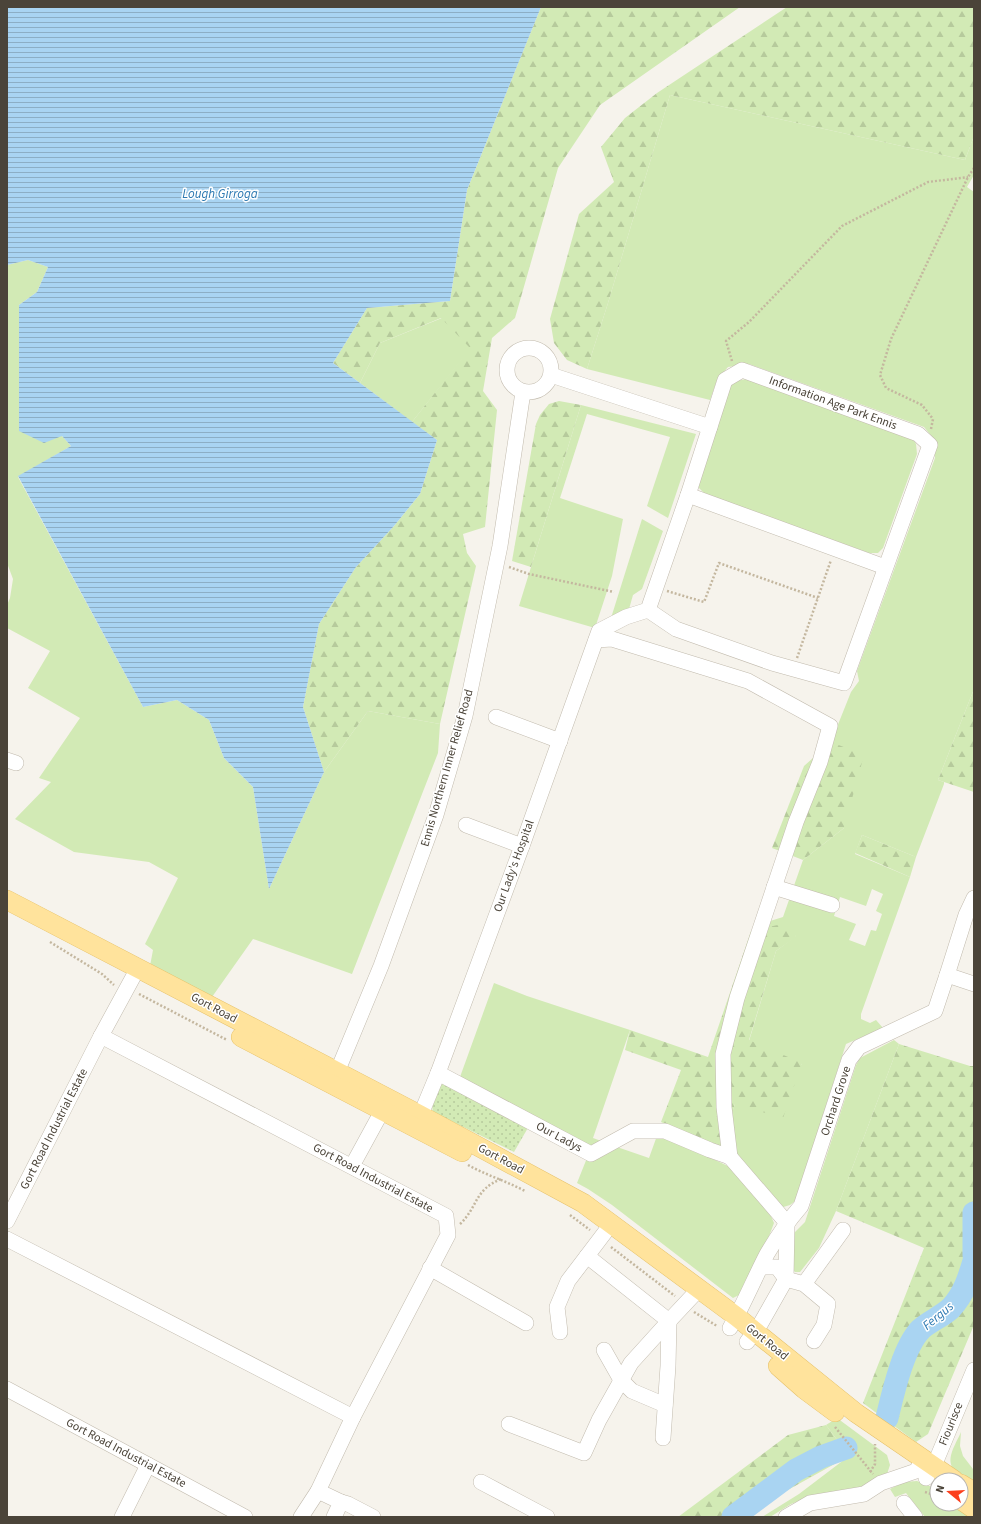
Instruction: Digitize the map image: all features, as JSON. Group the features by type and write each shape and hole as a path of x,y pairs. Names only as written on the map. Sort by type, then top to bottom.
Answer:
{"main road":[{"name":"Gort Road","path":"7,900 131,980"},
{"name":"Gort Road","path":"7,914 131,980 335,1079 377,1110 398,1120 418,1122 503,1177 567,1208 606,1232 691,1297 734,1323 750,1337 856,1413 927,1472"},
{"name":"Gort Road","path":"377,1110 418,1122 583,1203 606,1232"},
{"name":"Gort Road","path":"750,1337 763,1353 804,1389 875,1442 927,1472"}],"street":[{"path":"526,347 534,348 542,351 549,360 551,375 547,382 538,390 523,392 516,389 510,383 506,368 510,356 519,349 526,347"},
{"name":"Information Age Park Ennis","path":"735,374 742,370 918,434"},
{"path":"735,374 725,380 688,495 648,610 676,629 766,661 844,683 884,567 930,444 918,434"},
{"path":"551,375 710,428"},
{"name":"Ennis Northern Inner Relief Road","path":"335,1079 381,966 436,815 465,716 497,560 523,392"},
{"path":"688,495 884,567"},
{"name":"Our Lady's Hospital","path":"418,1122 438,1073 522,846 599,631 626,617 648,610"},
{"path":"596,640 612,640 748,681 830,726 820,762 796,822 737,998 723,1054 724,1107 730,1157 787,1223 786,1279 750,1337"},
{"path":"496,717 560,742"},
{"path":"466,825 522,846"},
{"path":"774,887 832,905"},
{"name":"Orchard Grove","path":"734,1323 768,1254 787,1223 800,1206 849,1060 859,1047 935,1011 948,975 966,915 974,898"},
{"path":"948,975 974,984"},
{"name":"Gort Road Industrial Estate","path":"7,1221 131,980"},
{"name":"Gort Road Industrial Estate","path":"101,1036 446,1216 448,1235"},
{"name":"Our Ladys","path":"438,1073 591,1154 633,1131 666,1131 730,1157"},
{"path":"352,1166 377,1110"},
{"path":"804,1284 843,1230"},
{"path":"560,1332 557,1307 568,1281 606,1232"},
{"path":"301,1517 318,1491 353,1417 448,1235"},
{"path":"7,1239 353,1417"},
{"path":"587,1256 669,1321"},
{"path":"762,1267 777,1267 786,1279 804,1284 828,1304 824,1325 814,1341"},
{"path":"430,1268 526,1323"},
{"path":"509,1424 584,1453 631,1363 691,1297"},
{"path":"664,1438 669,1321"},
{"path":"604,1350 621,1380 632,1391 665,1405"},
{"name":"Fiourisce","path":"927,1472 974,1370"},
{"name":"Gort Road Industrial Estate","path":"7,1389 245,1517"},
{"path":"122,1517 148,1465"},
{"path":"786,1517 810,1503 864,1494 881,1483 927,1472"},
{"path":"482,1482 525,1512 547,1517"},
{"path":"318,1491 348,1504 372,1517"},
{"path":"334,1517 341,1502"},
{"path":"904,1503 915,1517"}],"path":[{"path":"918,434 930,436 933,419 922,405 886,388 880,375 891,339 968,177 974,168"},
{"path":"735,374 726,340 750,322 842,226 928,182 968,177"},
{"path":"793,669 835,548"},
{"path":"497,560 529,574 614,592"},
{"path":"665,590 704,602 719,563 818,598"},
{"path":"65,950 102,974 131,980 134,991 234,1044"},
{"path":"465,1164 486,1175 503,1177 527,1192"},
{"path":"448,1235 467,1218 481,1192 490,1184 503,1177"},
{"path":"565,1212 606,1232 672,1294 691,1297"},
{"path":"855,1496 875,1464 875,1442"}],"green space":[{"path":"541,7 740,7 600,105 558,168 515,318 492,338 483,391 497,410 485,527 463,534 467,553 476,566 440,724 368,711 324,772 303,707 319,624 356,567 394,526 420,494 437,440 412,422 470,348 441,318 380,343 360,383 333,363 367,308 450,301 467,190"},
{"path":"787,7 974,7 974,136 965,160 670,95 587,369 567,360 554,343 550,319 579,214 614,182 601,147 625,118 657,93"},
{"path":"670,95 965,160 974,136 974,175 967,187 974,192 974,689 938,780 944,782 944,784 916,857 862,835 855,854 910,877 861,1014 861,1019 870,1023 876,1020 883,1028 846,1044 795,1201 790,1205 780,1208 736,1155 727,1127 735,1104 802,1064 749,1041 776,951 796,936 764,928 767,922 783,917 803,860 844,828 831,742 851,692 859,681 857,671 935,458 933,438 924,427 749,364 728,367 717,380 710,400 587,369","holes":["872,889 883,894 876,911 882,914 876,931 871,930 865,946 849,940 856,924 834,916 840,897 866,906"]},
{"path":"28,260 48,267 37,292 19,305 62,436 71,446 18,477 143,707 177,700 209,720 224,758 253,787 269,889 324,772 368,711 440,724 438,753 352,974 253,939 212,997 150,966 153,950 145,944 178,878 149,862 74,852 15,819 51,782 39,778 80,718 28,688 50,651 7,628 7,605 10,598 13,579 7,563 7,265"},
{"path":"442,318 471,348 412,422 360,383 380,343"},
{"path":"747,379 913,439 916,444 917,454 883,548 878,553 869,553 705,494 699,488 699,480 730,387 735,381"},
{"path":"559,401 581,405 531,567 512,561 536,424 540,415 549,404"},
{"path":"581,405 696,434 668,518 647,506 670,437 587,414 560,498 623,519 612,576 595,628 519,606"},
{"path":"642,519 663,531 642,589 633,595 629,609 611,618"},
{"path":"974,689 974,792 938,780"},
{"path":"831,742 864,755 844,828 803,860 772,848 804,766"},
{"path":"862,835 916,857 910,877 855,853"},
{"path":"791,922 796,937 776,951 749,1040 802,1063 783,1118 735,1104 721,1149 661,1122 681,1070 625,1050 630,1030 708,1057 751,931"},
{"path":"494,983 527,996 630,1030 593,1138 604,1142 592,1148 460,1077"},
{"path":"894,1040 899,1044 836,1211 819,1248 800,1272 795,1272 791,1268 794,1233 805,1222 856,1065 860,1058"},
{"path":"899,1044 974,1066 974,1325 928,1434 916,1442 863,1403 924,1248 836,1211"},
{"path":"442,1081 529,1126 514,1152 433,1112 432,1106"},
{"path":"658,1133 732,1168 767,1207 774,1223 752,1281 739,1295 733,1298 612,1205 577,1183 587,1158 617,1147 649,1158"},
{"path":"837,1418 887,1455 890,1465 887,1474 863,1488 809,1497 791,1504 770,1517 762,1517 799,1494 849,1456 826,1425"},
{"path":"826,1425 849,1456 768,1501 750,1517 678,1517 788,1435"},
{"path":"961,1432 960,1446 963,1456 973,1469 974,1484 969,1481 969,1472 956,1472 952,1467 951,1457"},
{"path":"917,1481 929,1486 929,1512 968,1512 974,1517 925,1517 906,1493 895,1497 890,1489 904,1482"}],"water":[{"name":"Lough Girroga","path":"7,7 541,7 467,190 450,301 367,308 333,363 437,440 420,494 394,526 356,567 319,624 303,707 324,772 269,889 253,787 224,758 209,720 177,700 143,707 18,476 71,446 62,436 44,443 19,431 19,305 37,292 48,267 28,260 7,265"}],"waterway":[{"name":"Fergus","path":"974,1213 974,1255"},
{"name":"Fergus","path":"887,1418 892,1396 909,1347 921,1329 948,1311 956,1303 966,1286 974,1261"},
{"name":"Fergus","path":"733,1517 796,1470 821,1457 846,1448"}]}
